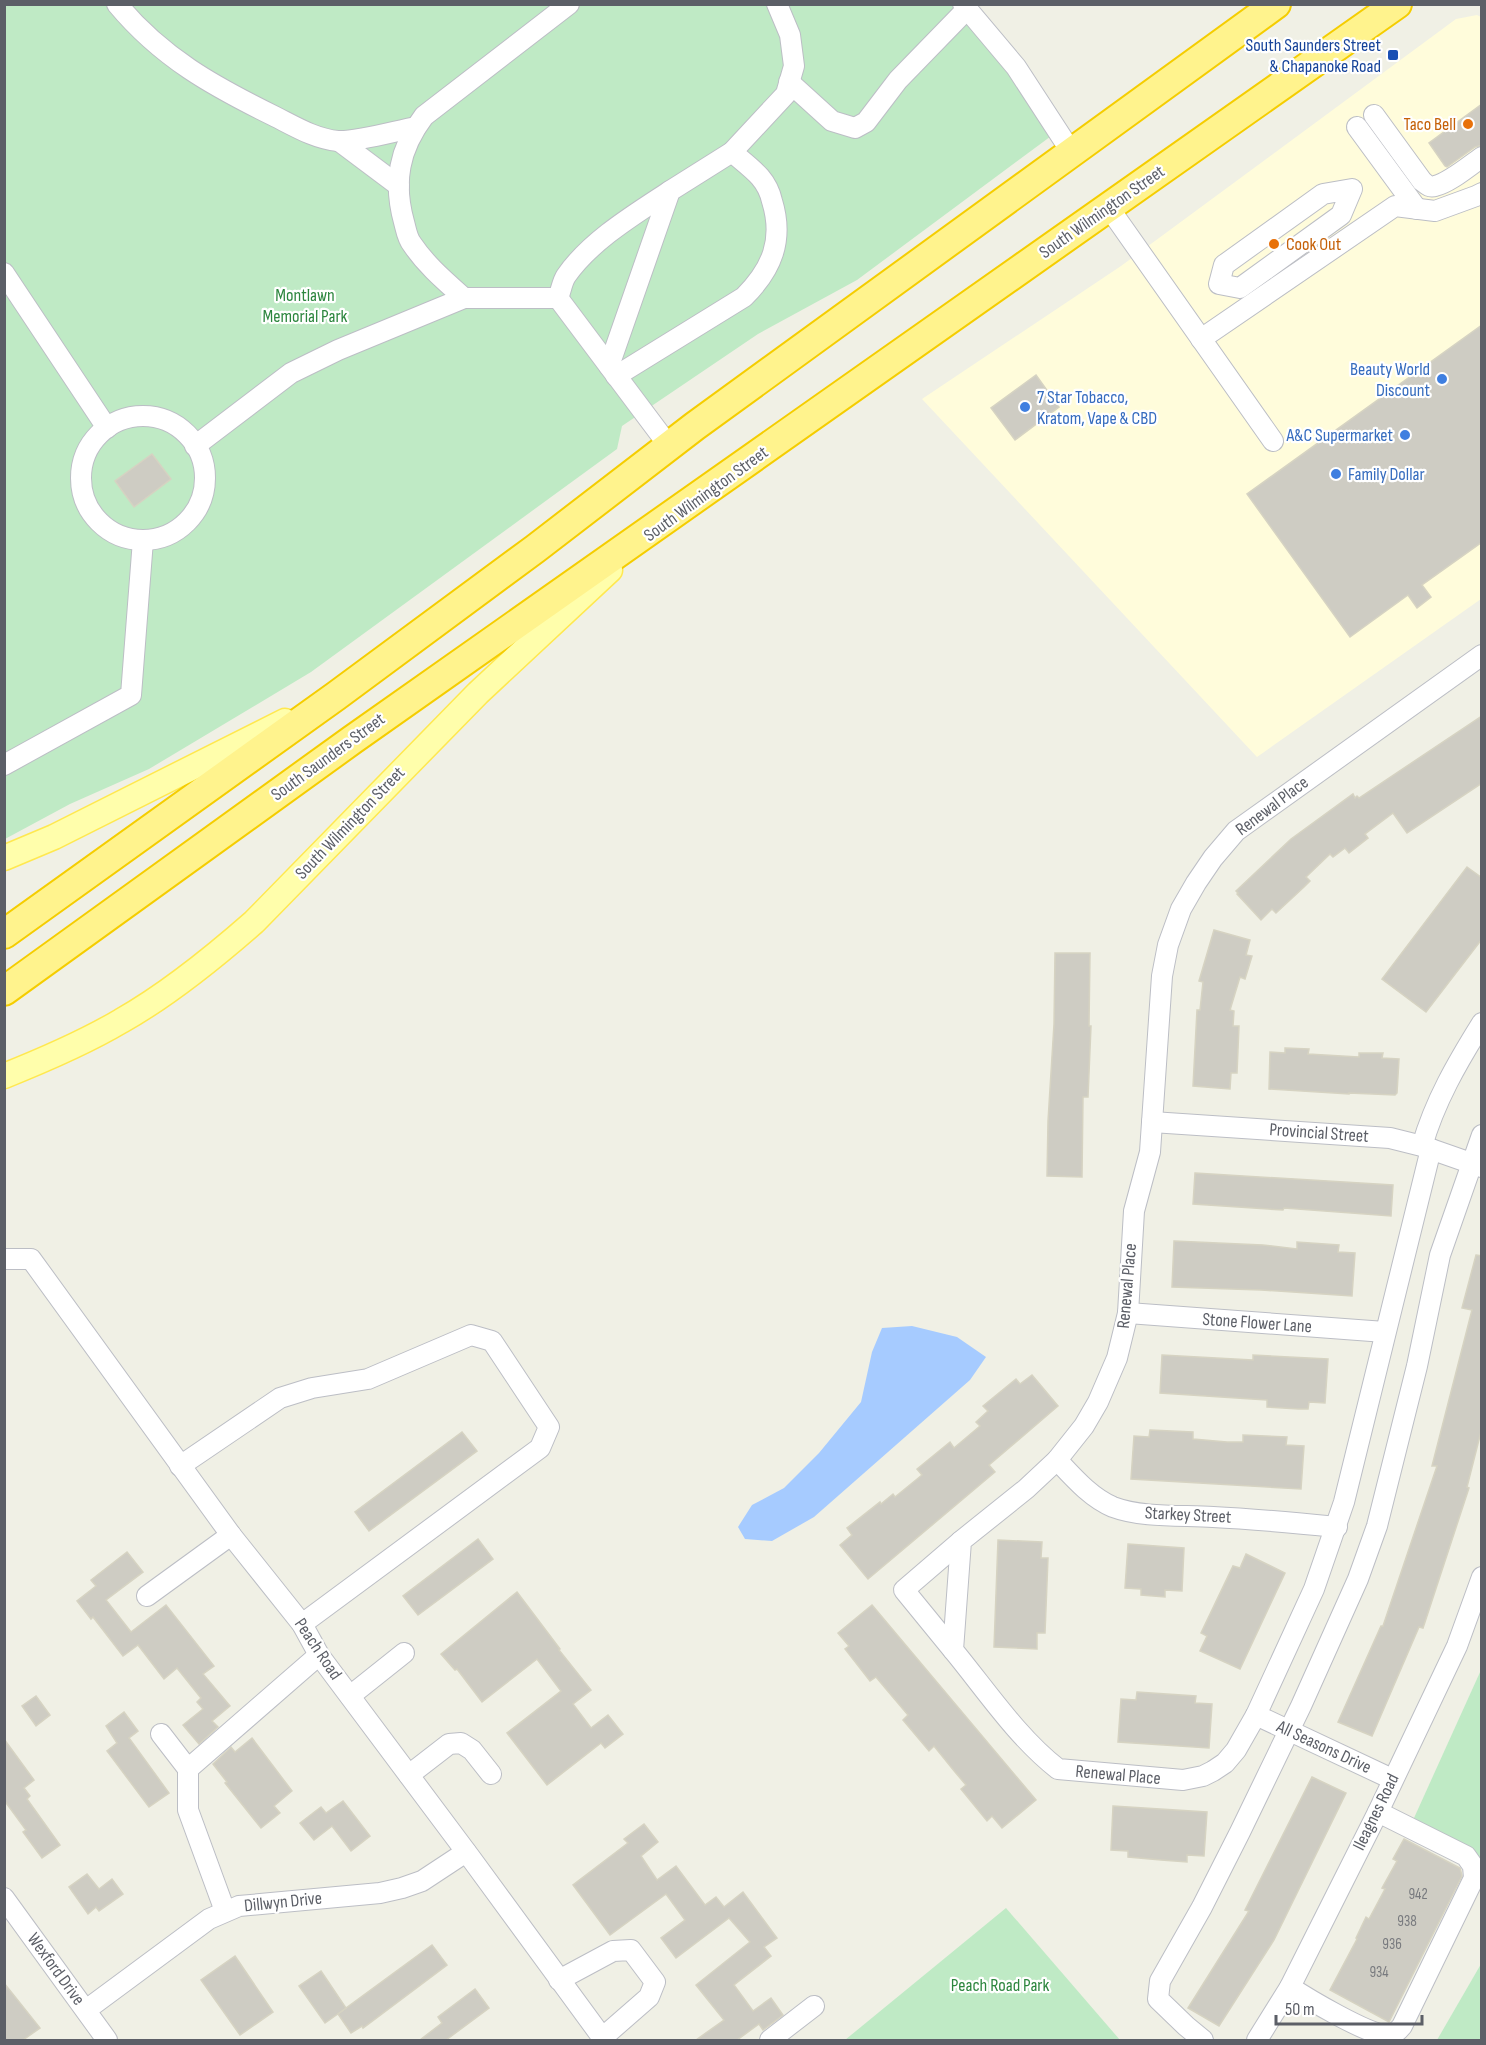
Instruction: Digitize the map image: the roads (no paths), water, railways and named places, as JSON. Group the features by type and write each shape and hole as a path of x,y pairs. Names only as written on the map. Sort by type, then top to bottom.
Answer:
{"highway":[{"path":"4,934 336,696 535,549 669,446 1276,4"},
{"name":"South Wilmington Street","path":"656,528 1397,4"},
{"name":"South Saunders Street","path":"4,991 352,740 656,528"}],"main road":[{"name":"South Wilmington Street","path":"4,1076 47,1058 123,1020 217,954 254,922 478,693 656,528"},
{"path":"4,858 54,837 336,696"}],"street":[{"path":"117,4 164,50 212,84 316,136 339,141 416,127"},
{"path":"464,298 432,269 410,242 398,195 403,153 410,134 424,116 569,4"},
{"path":"558,298 566,277 587,253 635,214 732,152 786,94 794,66 790,34 777,4"},
{"path":"789,82 832,121 855,128 866,122 898,80 965,7 1016,66 1072,153"},
{"path":"1374,115 1428,186 1434,187 1452,178 1482,157"},
{"path":"1357,127 1417,209"},
{"path":"339,141 399,186"},
{"path":"613,371 744,297 771,259 777,242 778,227 769,189 760,177 732,152"},
{"path":"1352,189 1341,215 1277,263 1239,288 1219,284 1224,265 1261,238 1323,194 1352,189"},
{"path":"613,371 670,191"},
{"path":"1201,339 1395,206 1435,210 1482,192"},
{"path":"1109,208 1273,441"},
{"path":"4,273 107,428"},
{"path":"195,446 291,373 338,350 464,298 558,298"},
{"path":"558,298 669,446"},
{"path":"134,416 155,417 175,425 191,438 195,446 201,457 205,476 203,496 194,513 180,528 163,537 143,540 124,537 106,528 93,514 83,495 81,474 86,453 97,436 114,423 134,416"},
{"path":"4,765 131,695 143,540"},
{"name":"Renewal Place","path":"1482,655 1236,831 1213,858 1181,909 1168,945 1162,976 1150,1152 1134,1211 1128,1313 1117,1358 1098,1402 1084,1426 1058,1460 1026,1490 904,1590 1020,1732 1043,1757 1058,1769 1183,1780 1203,1776 1225,1763 1236,1750 1256,1715 1314,1588 1337,1527 1372,1392 1427,1148 1431,1114 1457,1063 1482,1023"},
{"name":"Provincial Street","path":"1152,1122 1390,1138 1477,1165"},
{"path":"1203,2040 1158,1999 1160,1981 1202,1907 1288,1731 1358,1580 1377,1526 1417,1366 1440,1255 1477,1165 1482,1135"},
{"name":"Peach Road","path":"4,1259 30,1259 231,1535 302,1624 319,1655 603,2039"},
{"name":"Stone Flower Lane","path":"1128,1313 1385,1332"},
{"path":"180,1466 280,1398 312,1388 368,1379 471,1335 492,1341 549,1426 540,1448 302,1624"},
{"name":"Starkey Street","path":"1058,1460 1093,1495 1112,1507 1137,1513 1257,1519 1337,1527"},
{"path":"147,1596 231,1535"},
{"path":"953,1650 961,1541"},
{"name":"Ileagnes Road","path":"1257,2040 1290,1987 1378,1812 1456,1646 1482,1577"},
{"path":"350,1696 404,1653"},
{"path":"188,1769 319,1655"},
{"name":"All Seasons Drive","path":"1256,1715 1392,1779"},
{"path":"161,1734 188,1769 188,1810 225,1911"},
{"path":"409,1775 449,1744 461,1743 472,1750 491,1774"},
{"path":"1290,1987 1367,2029 1386,2035 1396,2033 1402,2026 1474,1878 1473,1866 1466,1856 1378,1812"},
{"name":"Dillwyn Drive","path":"86,2010 209,1919 225,1911 239,1906 380,1893 402,1888 422,1881 466,1852"},
{"name":"Wexford Drive","path":"4,1898 107,2040"},
{"path":"559,1980 613,1951 631,1950 655,1982 649,1997 603,2039"},
{"path":"770,2040 814,2006"}],"water":[{"path":"912,1326 957,1337 986,1357 970,1380 814,1517 772,1541 745,1539 738,1527 752,1505 784,1488 819,1453 861,1402 872,1352 882,1328"}],"place":[{"name":"South Saunders Street & Chapanoke Road","path":"1393,55"},
{"name":"Taco Bell","path":"1468,124"},
{"name":"Cook Out","path":"1274,244"},
{"name":"Beauty World Discount","path":"1442,379"},
{"name":"7 Star Tobacco, Kratom, Vape & CBD","path":"1025,407"},
{"name":"A&C Supermarket","path":"1405,435"},
{"name":"Family Dollar","path":"1336,474"}],"park label":[{"name":"Montlawn Memorial Park","path":"305,305"},
{"name":"Peach Road Park","path":"1000,1985"}]}
